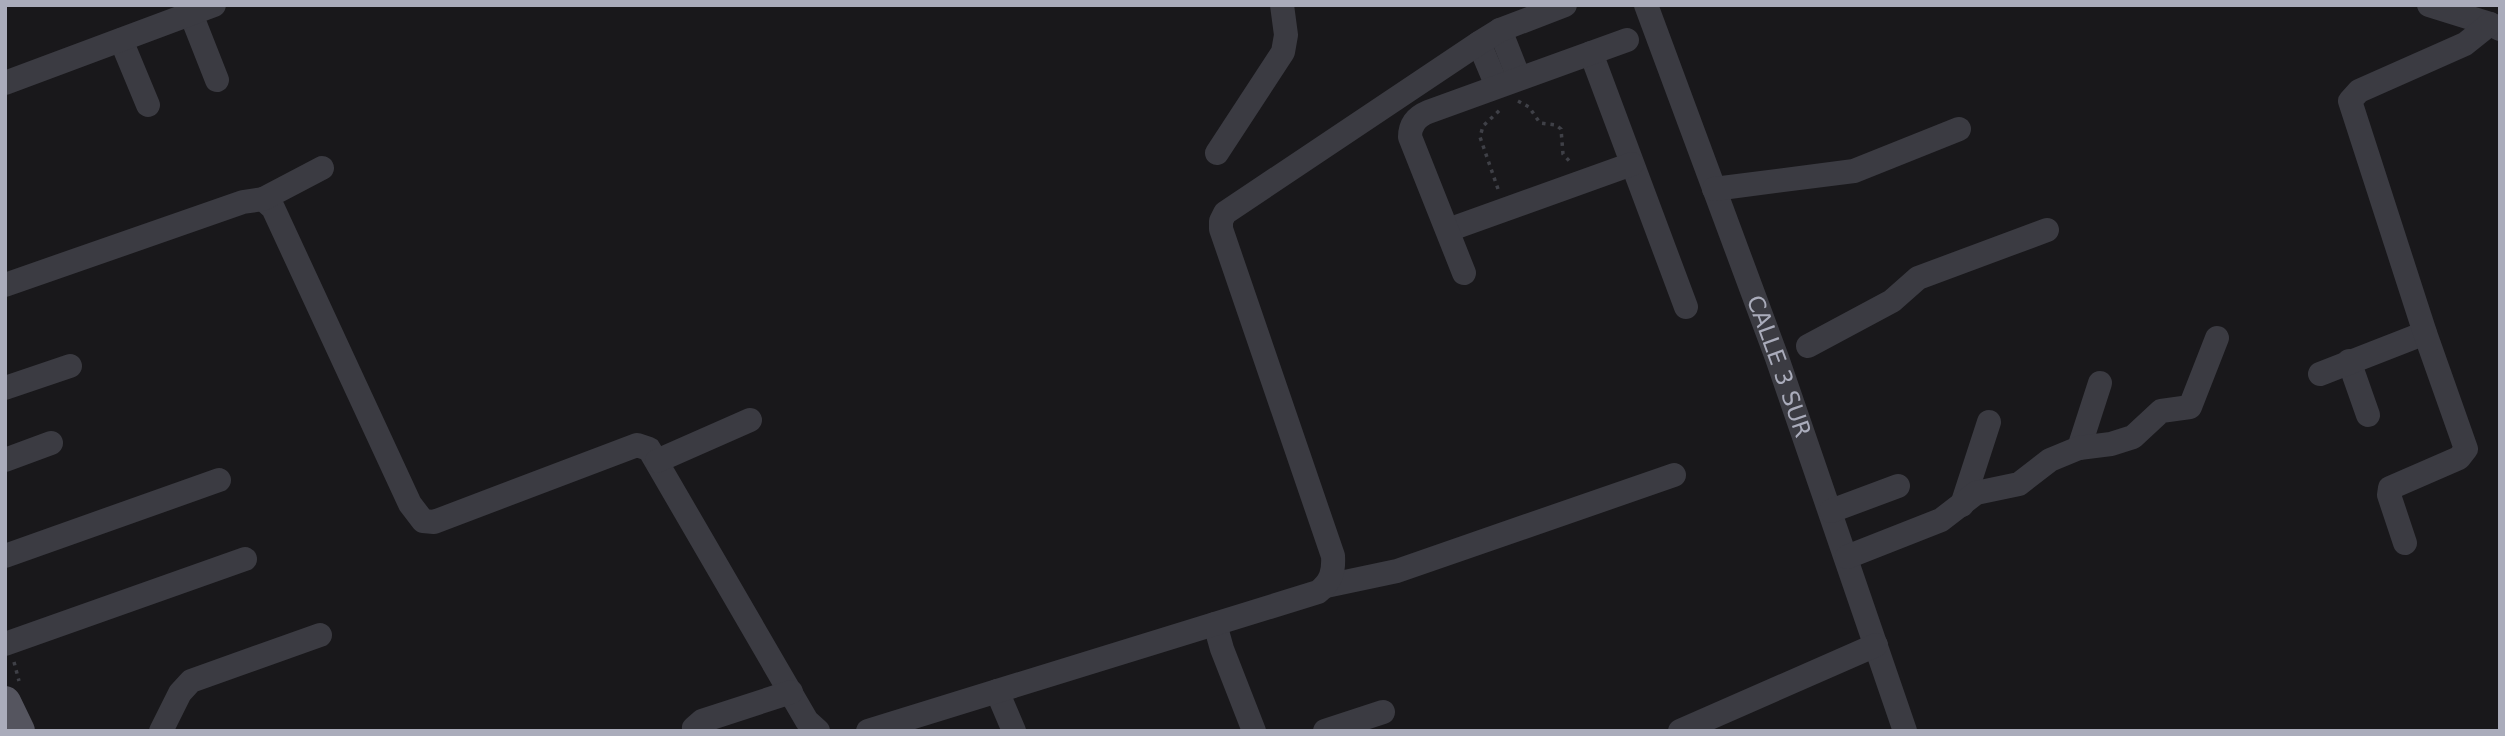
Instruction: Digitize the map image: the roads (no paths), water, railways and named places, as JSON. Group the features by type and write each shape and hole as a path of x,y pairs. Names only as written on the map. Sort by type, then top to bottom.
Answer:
{"main road":[{"path":"5,702 19,731"}],"street":[{"path":"5,83 214,5"},
{"path":"1217,153 1283,52 1286,34 1282,5"},
{"path":"868,731 1318,592 1326,586 1331,579 1333,556 1221,229 1221,221 1225,213 1490,36 1565,5"},
{"name":"CALLE 3 SUR","path":"1646,5 1714,189 1794,351 1831,511 1905,731"},
{"path":"2429,5 2495,27"},
{"path":"191,14 217,80"},
{"path":"2404,543 2389,495 2390,488 2459,458 2466,449 2350,101 2359,92 2465,44 2495,27"},
{"path":"1490,36 1510,92"},
{"path":"121,40 148,105"},
{"path":"1464,273 1410,138 1412,124 1421,114 1510,92 1591,53 1627,40"},
{"path":"1591,53 1686,307"},
{"path":"1714,189 1854,171 1959,129"},
{"path":"1448,230 1573,171 1632,164"},
{"path":"5,285 243,202 263,199 322,168"},
{"path":"263,199 273,208 410,504 423,521 434,522 638,445 651,454 807,721 818,731"},
{"path":"1794,351 1892,301 1918,278 2048,230"},
{"path":"2320,374 2426,333"},
{"path":"1847,557 1941,520 1976,493 2019,484 2050,460 2079,448 2111,444 2133,437 2161,411 2190,407 2217,338"},
{"path":"2350,361 2368,415"},
{"path":"5,388 70,366"},
{"path":"2079,448 2100,383"},
{"path":"651,454 750,420"},
{"path":"1962,505 1989,422"},
{"path":"5,460 51,443"},
{"path":"1326,586 1398,571 1674,475"},
{"path":"5,556 219,480"},
{"path":"1831,511 1898,486"},
{"path":"5,644 244,559"},
{"path":"1215,624 1254,731"},
{"path":"161,731 180,693 191,681 320,635"},
{"path":"1680,731 1876,645"},
{"path":"997,691 1014,731"},
{"path":"695,731 702,721 790,692"},
{"path":"1325,731 1382,712"}]}
